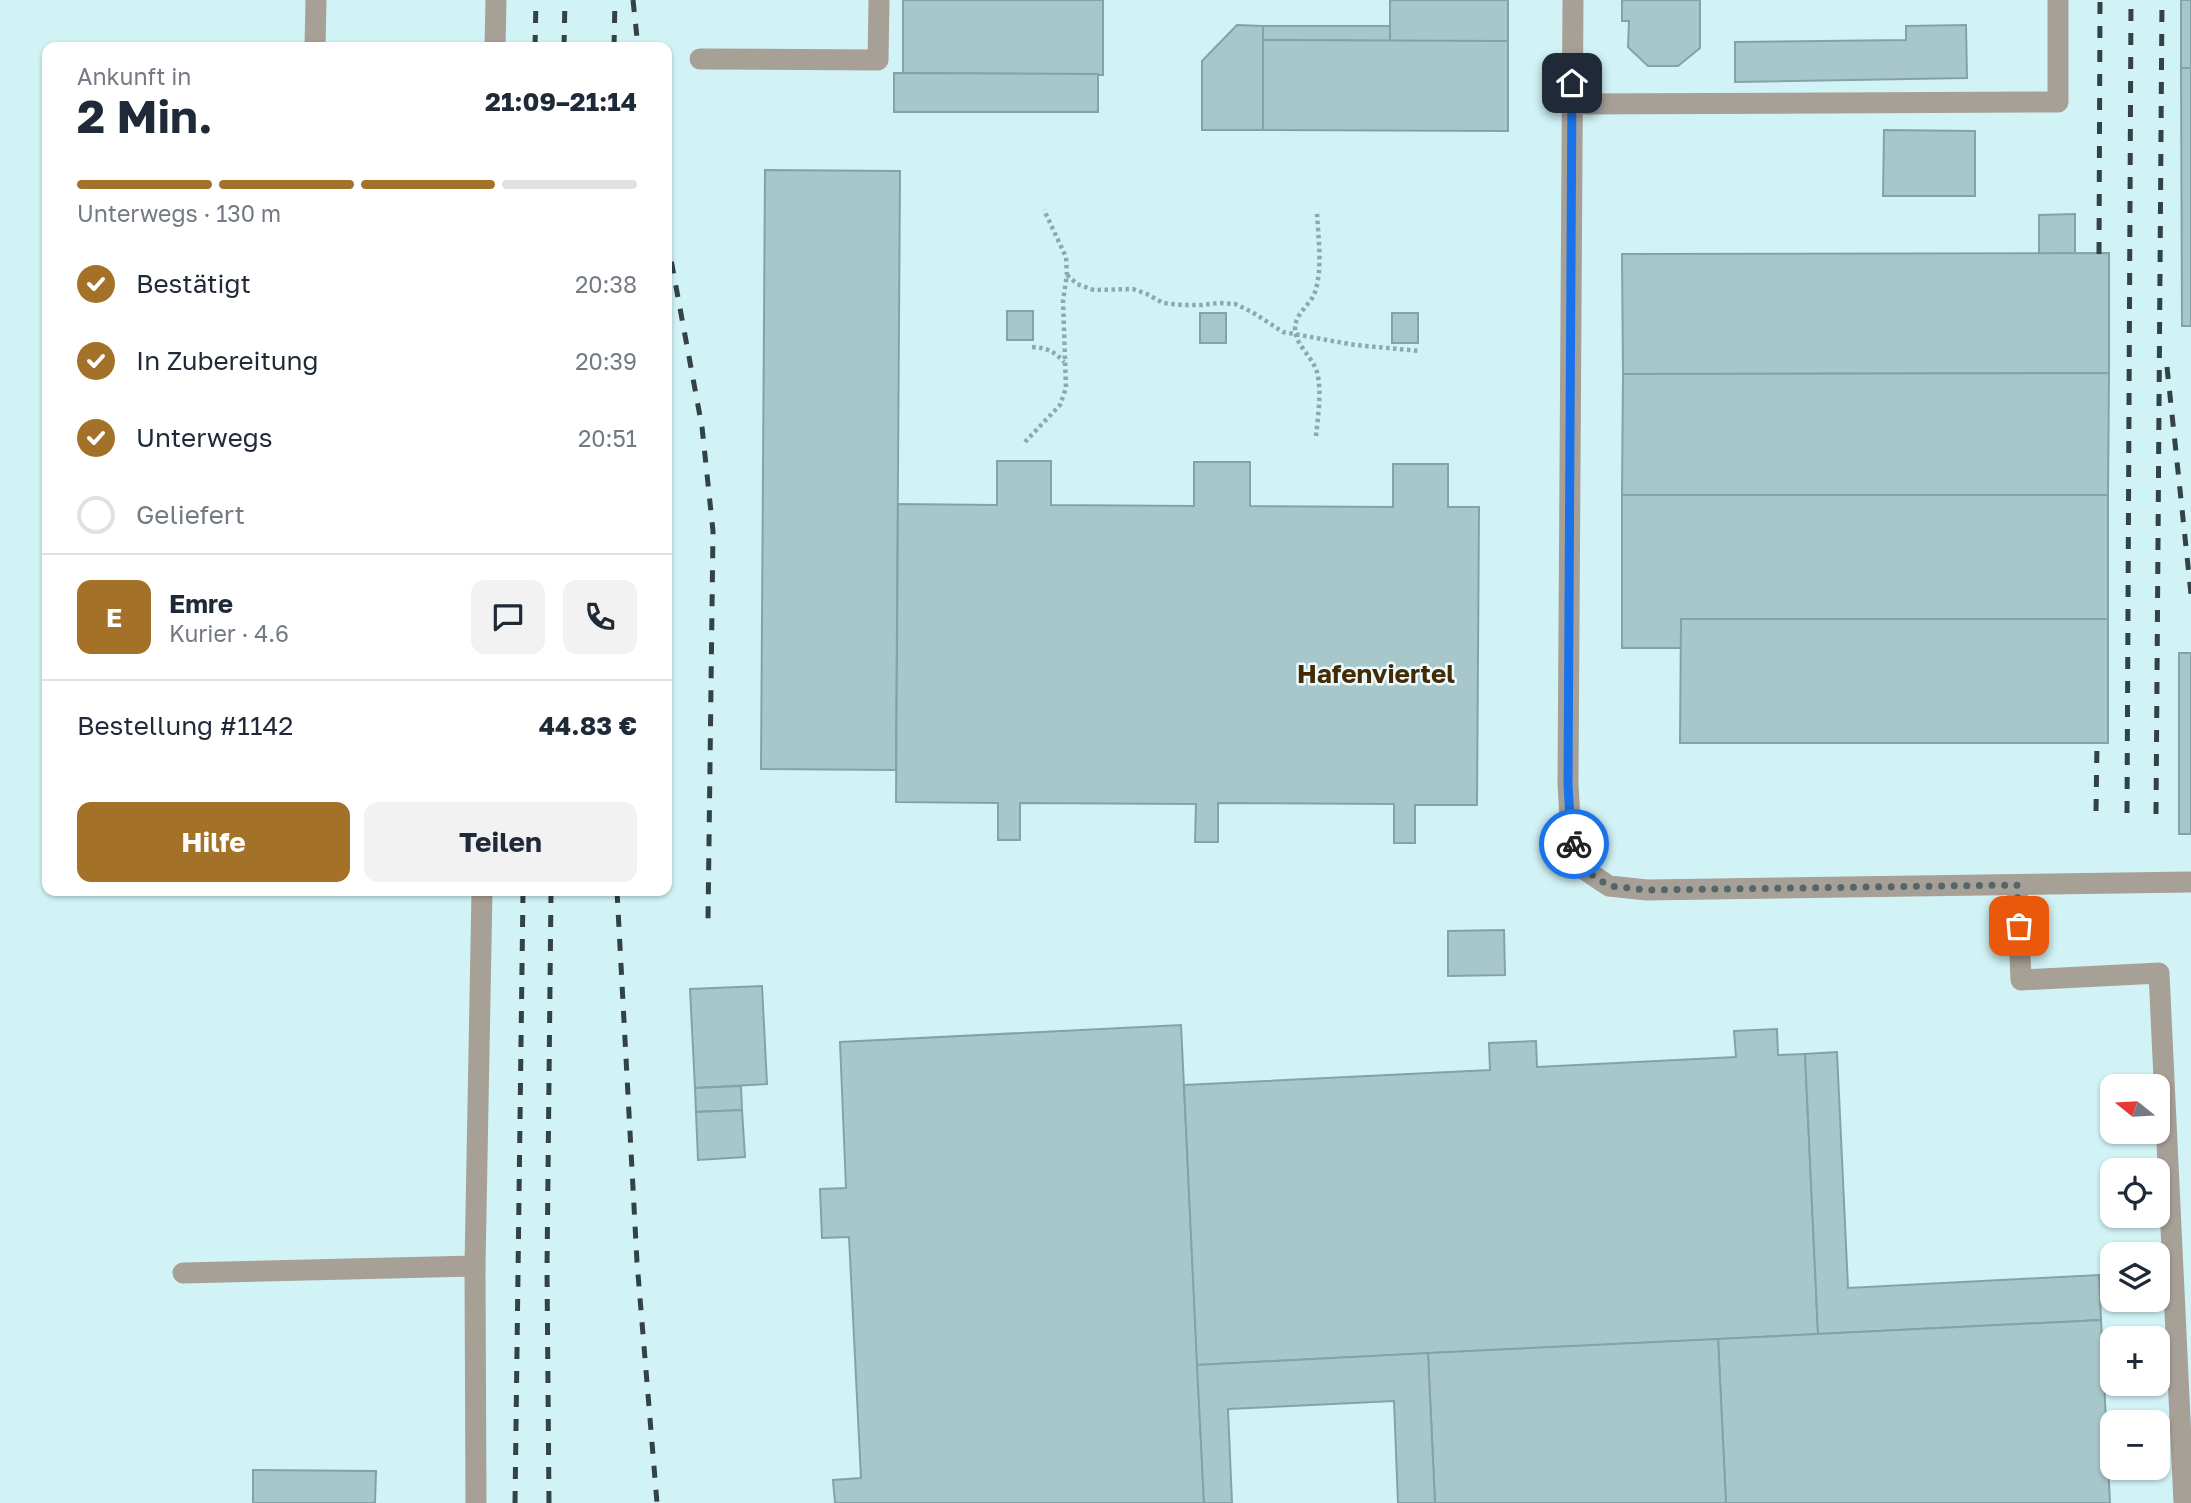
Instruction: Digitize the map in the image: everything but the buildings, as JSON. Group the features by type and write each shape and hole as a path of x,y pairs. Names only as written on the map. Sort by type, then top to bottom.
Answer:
{"street":[{"path":"315,42 316,0"},
{"path":"495,42 496,0"},
{"path":"700,59 878,60 879,0"},
{"path":"1573,0 1568,784 1571,836 1582,868 1609,886 1647,890 2191,882"},
{"path":"1572,104 2058,102 2058,0"},
{"path":"2017,885 2021,980 2160,974 2184,1503"},
{"path":"476,1503 475,1266 482,896"},
{"path":"183,1273 475,1266"}],"path":[{"path":"1025,442 1060,405 1066,388 1063,300 1067,275 1066,257 1044,210"},
{"path":"1316,436 1320,388 1316,370 1297,340 1295,326 1300,312 1314,294 1319,260 1317,212"},
{"path":"1067,275 1077,284 1094,290 1133,289 1147,293 1163,303 1235,304 1283,332 1355,345 1420,351"},
{"path":"1031,347 1054,351 1065,363"}],"railway":[{"path":"535,42 536,0"},
{"path":"564,42 565,0"},
{"path":"614,42 615,0"},
{"path":"633,0 637,42"},
{"path":"2099,254 2100,0"},
{"path":"2127,813 2131,0"},
{"path":"2156,814 2162,0"},
{"path":"672,265 702,427 713,531 708,920"},
{"path":"2167,367 2191,594"},
{"path":"2096,811 2097,743"},
{"path":"515,1503 523,896"},
{"path":"549,1503 547,1269 551,896"},
{"path":"617,896 637,1262 657,1503"}],"way so far":[{"path":"1574,844 1582,868 1609,886 1647,890 2017,885 2019,926"}],"district":[{"name":"Hafenviertel","path":"1376,673"}],"route":[{"path":"1572,83 1568,784 1571,836 1574,844"}]}
